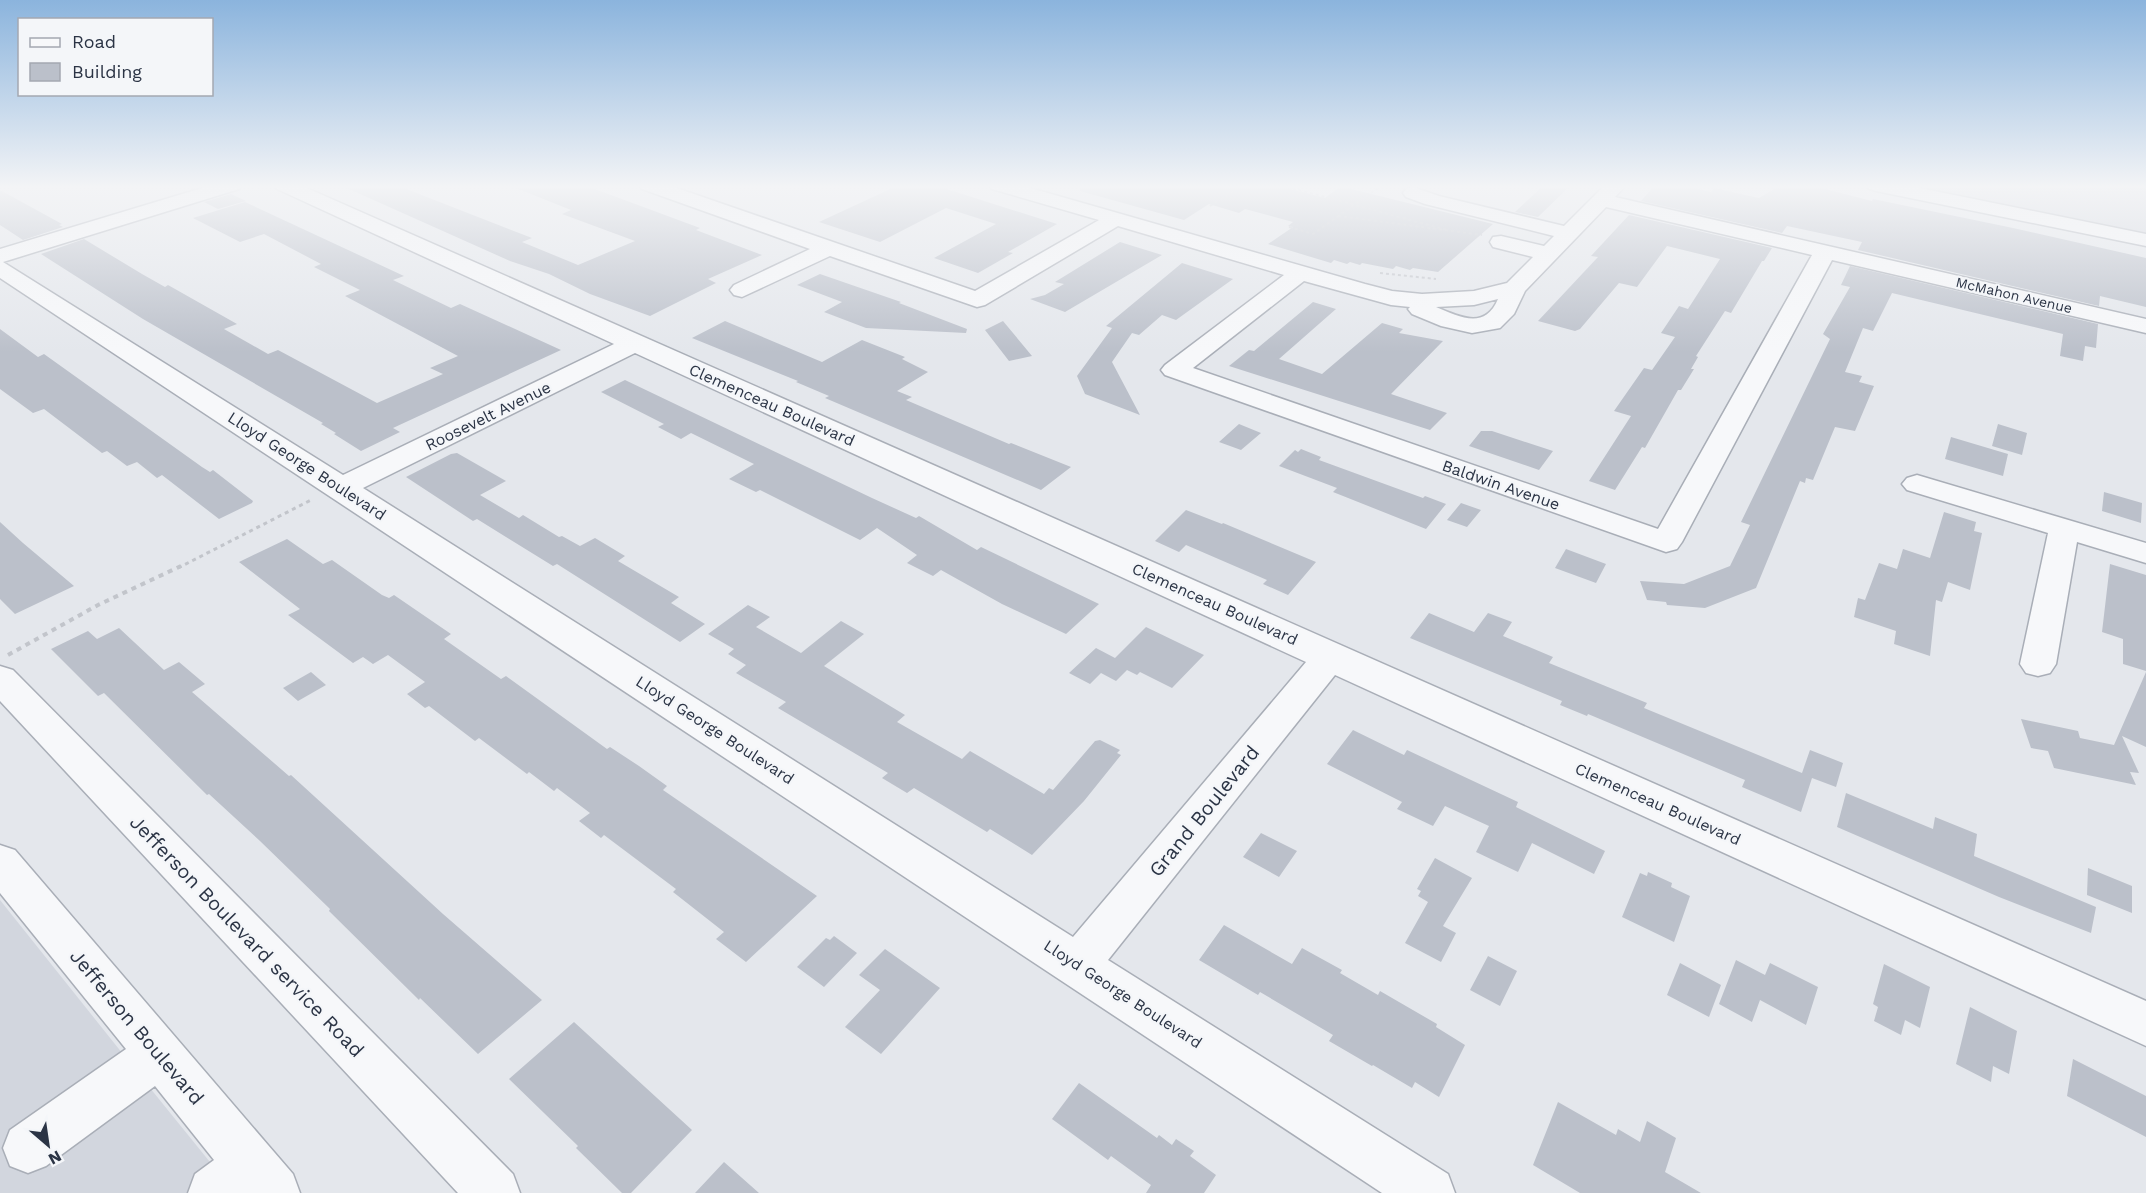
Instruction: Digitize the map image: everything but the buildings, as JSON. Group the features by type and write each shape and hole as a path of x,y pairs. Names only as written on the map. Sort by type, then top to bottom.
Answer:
{"street":[{"path":"0,256 50,241"},
{"name":"Clemenceau Boulevard","path":"408,241 2146,1024"},
{"path":"807,241 977,300 1079,241"},
{"path":"1191,241 1391,298 1444,319 1470,325 1490,324 1502,316 1515,288 1561,241"},
{"path":"1501,241 1548,254"},
{"name":"McMahon Avenue","path":"1784,241 2146,326"},
{"path":"742,290 828,248"},
{"name":"Baldwin Avenue","path":"1300,273 1174,370 1666,542 1825,252"},
{"name":"Lloyd George Boulevard","path":"0,268 331,492 1077,965 1430,1193"},
{"name":"Roosevelt Avenue","path":"331,492 636,343"},
{"path":"1917,484 2146,553"},
{"path":"2038,664 2064,528"},
{"name":"Grand Boulevard","path":"1077,965 1331,656"},
{"name":"Jefferson Boulevard service Road","path":"2,668 494,1193"},
{"name":"Jefferson Boulevard","path":"0,862 159,1054 246,1183"},
{"path":"28,1148 159,1054"}],"path":[{"path":"1380,273 1446,280"},
{"path":"2,668 98,605 216,550 331,492"}],"shaded area":[{"path":"0,900 150,1088 235,1193 0,1193"}]}
